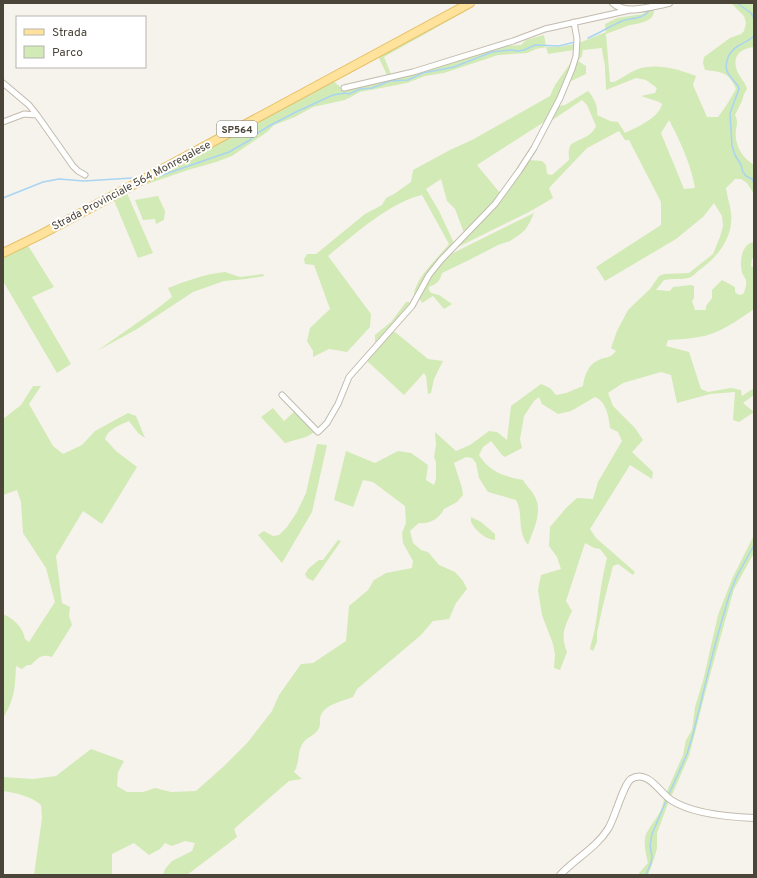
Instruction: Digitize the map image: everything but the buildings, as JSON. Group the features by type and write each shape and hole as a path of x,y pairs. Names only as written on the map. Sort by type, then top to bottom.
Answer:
{"main road":[{"name":"Strada Provinciale 564 Monregalese","path":"3,253 42,234 470,3"}],"street":[{"path":"613,3 620,8 630,10"},
{"path":"344,88 413,72 513,41 545,29 669,3"},
{"path":"282,395 318,432 327,423 338,404 349,378 412,306 429,275 437,265 495,204 534,148 560,98 572,69 577,44 574,22"},
{"path":"3,83 37,115 73,166 85,175"},
{"path":"3,122 24,114 37,115"},
{"path":"560,875 603,836 613,820 628,782 637,777 648,778 670,799 693,809 738,818 754,818"}],"green space":[{"path":"731,3 751,3 754,5 754,47 740,52 737,55 735,62 739,75 745,83 747,89 735,115 737,121 736,141 746,159 754,165 754,194 747,183 741,179 735,179 726,188 731,210 731,222 730,230 723,246 712,260 689,278 664,280 656,290 670,291 673,287 694,286 694,298 692,301 695,310 706,310 706,306 712,298 712,290 722,280 735,287 735,292 741,295 744,293 746,280 742,274 741,258 744,249 750,243 754,242 754,257 752,259 751,266 754,268 754,309 728,326 714,333 695,338 668,340 666,346 689,352 701,389 708,392 731,388 741,390 742,396 754,388 754,395 743,403 754,412 739,422 733,420 735,392 710,394 677,403 671,375 661,372 623,383 608,393 613,406 635,428 643,440 632,452 653,472 652,479 630,465 590,529 596,538 635,572 633,575 618,564 613,566 602,609 597,633 597,642 593,651 590,649 595,631 607,558 600,549 594,548 585,543 566,601 572,611 564,631 564,641 567,652 560,670 554,668 555,654 553,644 542,615 538,590 541,575 561,569 557,557 549,546 550,527 566,508 577,498 593,499 598,482 622,441 618,432 610,428 608,414 599,399 595,397 571,411 558,414 542,404 539,397 534,401 524,416 520,439 522,448 505,457 491,441 483,447 479,455 492,469 509,477 523,480 535,496 538,511 528,545 522,534 520,511 516,500 488,492 479,478 476,463 472,458 466,457 454,463 463,495 457,502 444,509 437,518 427,523 419,523 410,531 413,543 421,550 428,552 439,565 455,572 463,581 467,589 456,603 449,619 433,621 421,635 357,689 353,697 335,703 323,711 320,717 320,726 318,730 301,746 294,772 302,779 289,781 234,829 237,837 187,875 163,875 165,869 172,861 192,851 195,843 185,841 172,846 165,843 160,849 149,855 134,843 112,854 112,875 34,875 42,818 41,805 28,797 3,791 3,777 33,779 56,776 91,749 124,761 118,772 117,786 127,792 143,792 155,788 171,792 196,791 248,742 272,711 279,695 301,664 313,663 346,641 349,606 368,590 374,580 386,573 412,568 413,561 403,543 402,533 406,523 405,506 373,482 363,480 353,507 334,500 346,451 375,463 398,451 411,453 428,465 426,480 434,485 436,479 436,462 434,457 436,445 435,432 456,451 470,445 489,431 497,432 507,440 511,406 541,384 550,388 556,395 566,393 583,386 585,375 591,365 611,356 616,351 611,348 617,331 628,310 650,289 659,276 664,274 689,273 713,254 723,226 722,216 714,203 703,217 676,239 605,281 596,267 661,225 661,202 629,140 625,140 619,131 587,148 549,188 553,198 529,212 456,248 499,204 530,160 542,161 546,165 547,174 552,175 569,160 570,146 594,130 596,126 587,105 582,100 551,121 559,106 565,105 588,91 595,102 597,115 610,121 618,122 625,133 647,122 657,114 660,109 662,104 641,96 655,93 657,88 646,80 636,78 606,90 605,65 602,48 583,50 582,56 578,61 586,66 586,74 569,82 579,43 606,32 605,24 617,18 643,14 646,11 654,9 652,17 646,21 606,34 610,82 614,82 635,70 645,67 660,67 682,71 696,76 693,85 707,117 718,117 736,89 728,76 720,72 705,70 703,63 704,57 730,38 741,34 744,31 746,23 744,16","holes":["669,120 688,161 695,188 684,189 661,133"]},
{"path":"462,10 464,12 384,57 391,74 387,75 378,56"},
{"path":"544,35 546,47 527,53 498,55 444,73 425,76 407,83 360,92 345,100 313,107 295,117 274,125 267,132 232,156 147,184 142,183 333,81 344,90 503,46 521,45 526,40"},
{"path":"575,44 574,50 548,54 546,47 559,47"},
{"path":"572,61 568,75 555,104 544,122 477,165 500,193 492,204 464,233 455,209 447,201 441,179 426,189 439,211 454,243 432,268 414,296 415,289 422,276 449,244 422,195 398,204 385,212 360,229 328,256 371,314 370,327 347,352 329,349 313,357 313,351 307,341 310,328 330,309 314,265 305,264 304,259 307,254 316,254 365,214 382,205 386,198 411,182 413,170 472,140 550,96 555,85"},
{"path":"126,191 153,253 138,258 113,198"},
{"path":"158,196 165,211 164,220 156,224 155,219 143,220 135,200"},
{"path":"534,213 525,230 519,235 510,241 498,245 442,273 438,282 429,287 431,293 439,295 452,304 444,309 433,296 422,303 420,295 425,285 451,254"},
{"path":"27,244 54,287 32,297 71,364 57,373 3,281 3,256"},
{"path":"225,272 240,277 263,274 264,276 224,281 193,292 137,329 97,351 172,297 168,288 203,276"},
{"path":"406,302 411,302 375,345 375,335 391,322"},
{"path":"392,332 395,332 428,359 443,361 434,379 431,393 428,394 426,376 424,373 404,395 366,360"},
{"path":"33,386 41,386 29,404 53,446 63,454 82,445 95,431 128,413 136,416 145,438 138,433 129,421 115,428 105,439 116,451 137,467 102,524 83,511 56,556 62,603 70,607 69,616 72,625 52,657 41,657 31,665 27,665 22,669 16,666 14,693 3,718 3,614 11,618 17,624 25,639 29,642 55,602 46,568 23,533 21,502 17,490 3,495 3,419 21,405"},
{"path":"273,408 284,421 295,411 315,432 306,437 285,443 261,417"},
{"path":"317,444 327,445 312,512 282,563 258,535 264,531 273,536 279,535 287,527 297,512 306,493"},
{"path":"471,517 481,522 495,534 495,540 488,538 478,531 471,522"},
{"path":"754,535 754,553 734,589 689,756 671,797 665,791 667,791 683,755 686,740 692,730 695,707 703,681 718,615 732,579"},
{"path":"338,540 341,541 313,581 307,578 305,574 309,568 319,560 323,560"},
{"path":"665,797 669,801 657,833 657,848 654,859 648,875 640,875 639,873 648,863 645,845 646,834 661,810"}],"waterway":[{"path":"737,3 751,13 754,18"},
{"path":"588,38 622,21 645,15 650,9"},
{"path":"754,36 732,51 726,64 728,73 739,89 730,113 732,146 743,172 746,176 752,179 754,183"},
{"path":"151,179 229,152 250,140 256,134 269,126 333,95 345,93 349,94 360,89 372,88 390,81 408,80 423,73 454,67 492,52 511,50 518,51 535,45 559,46 575,42"},
{"path":"3,198 43,182 59,179 84,181 132,178"},
{"path":"669,794 687,754 729,596 736,578 754,545"},
{"path":"646,875 652,857 650,846 652,834 666,801"}]}
